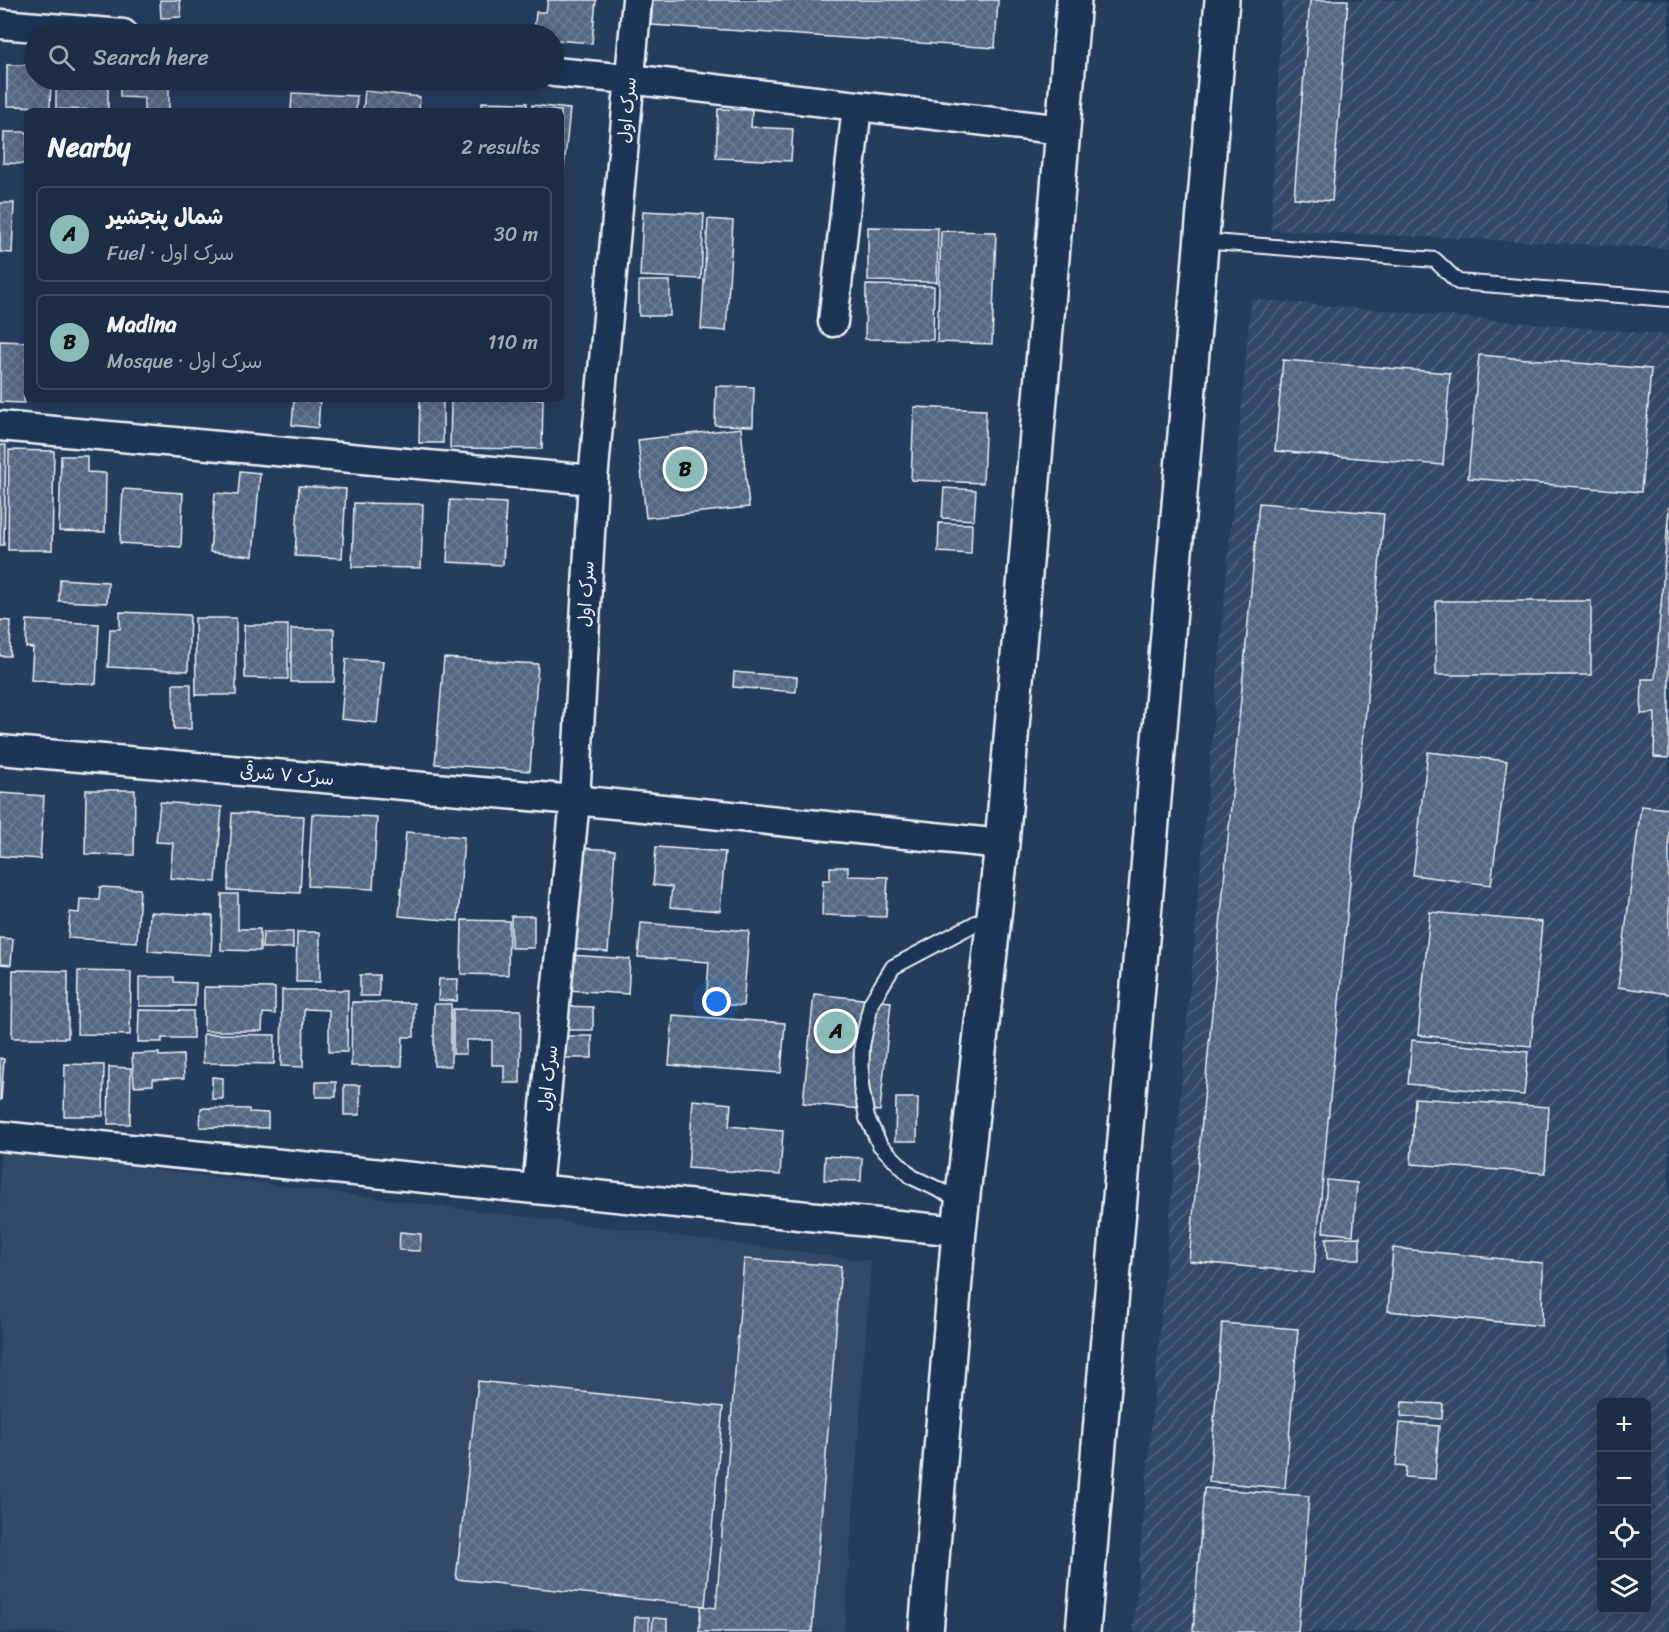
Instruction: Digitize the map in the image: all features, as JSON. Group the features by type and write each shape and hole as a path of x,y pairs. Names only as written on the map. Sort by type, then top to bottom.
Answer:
{"main road":[{"path":"926,1632 961,1216 1002,844 1074,0"},
{"path":"1083,1632 1222,0"}],"street":[{"name":"سرک‌ اول","path":"537,1188 575,800 593,480 637,0"},
{"path":"0,24 24,26"},
{"path":"564,73 1063,130"},
{"path":"833,322 857,106"},
{"path":"0,426 593,480"},
{"name":"سرک ۷ شرقی","path":"0,750 575,800 1002,844"},
{"path":"0,1136 537,1188 961,1216"}],"lane":[{"path":"1201,241 1435,260 1458,282 1669,299"},
{"path":"961,1216 912,1177 880,1145 867,1118 861,1086 862,1047 871,1003 893,967 995,913"}],"shaded area":[{"path":"1282,0 1669,0 1669,248 1271,230"},
{"path":"1251,299 1669,335 1669,1632 1133,1632"},
{"path":"0,1150 871,1261 844,1632 0,1632"}],"building":[{"path":"160,0 180,0 181,17 161,18"},
{"path":"548,0 596,0 592,43 564,41 564,24 535,24 536,12 546,12"},
{"path":"653,0 998,0 995,48 651,25"},
{"path":"1310,0 1348,0 1332,201 1294,198"},
{"path":"7,65 24,65 24,90 51,90 50,107 7,106"},
{"path":"56,90 108,90 108,108 56,108"},
{"path":"120,90 169,90 169,108 144,108 144,98 120,97"},
{"path":"365,91 420,97 419,108 363,108"},
{"path":"292,93 357,96 356,108 291,108"},
{"path":"482,102 527,103 527,108 482,108"},
{"path":"532,105 560,108 532,108"},
{"path":"564,108 570,109 564,168"},
{"path":"718,109 752,110 751,127 793,129 791,161 716,158"},
{"path":"4,132 24,132 24,164 3,163"},
{"path":"0,203 14,203 12,253 0,252"},
{"path":"643,211 704,214 701,279 640,276"},
{"path":"708,219 733,221 726,331 701,329"},
{"path":"868,227 938,228 937,282 868,281"},
{"path":"941,231 996,232 992,344 937,342"},
{"path":"639,281 670,281 670,316 639,316"},
{"path":"866,285 934,286 933,340 865,339"},
{"path":"0,341 24,342 24,403 0,402"},
{"path":"1479,355 1651,369 1641,492 1468,478"},
{"path":"1283,360 1450,373 1443,465 1275,451"},
{"path":"716,386 754,387 753,426 715,425"},
{"path":"294,402 320,402 318,428 292,425"},
{"path":"420,402 443,402 443,443 419,443"},
{"path":"451,402 543,402 542,449 450,448"},
{"path":"914,407 986,410 983,483 911,480"},
{"path":"741,428 749,507 646,518 638,440"},
{"path":"0,445 6,445 4,545 0,545"},
{"path":"9,450 54,451 52,550 8,550"},
{"path":"61,456 87,456 87,472 106,473 105,532 59,531"},
{"path":"240,471 260,473 253,556 210,552 215,493 238,495"},
{"path":"299,486 346,489 342,558 295,556"},
{"path":"944,488 976,490 974,520 942,518"},
{"path":"123,489 183,493 181,547 120,543"},
{"path":"450,500 506,503 503,565 447,562"},
{"path":"354,503 423,504 421,568 352,567"},
{"path":"1259,503 1384,514 1314,1273 1189,1261"},
{"path":"1669,507 1669,758 1654,757 1655,713 1641,714 1642,679 1655,679"},
{"path":"939,523 972,524 971,554 938,552"},
{"path":"60,579 108,582 107,603 59,601"},
{"path":"1436,601 1591,601 1591,675 1436,675"},
{"path":"120,612 190,615 188,671 108,667 110,629 120,629"},
{"path":"195,618 236,618 236,695 196,695"},
{"path":"0,620 11,621 10,656 0,656"},
{"path":"27,620 99,624 96,684 31,680 33,648 26,647"},
{"path":"244,625 288,625 288,679 245,678"},
{"path":"291,629 334,629 334,682 291,682"},
{"path":"444,658 538,664 530,771 435,764"},
{"path":"346,659 383,661 377,723 341,719"},
{"path":"734,672 797,677 796,692 733,687"},
{"path":"173,684 191,684 191,729 174,729"},
{"path":"1428,752 1507,761 1491,885 1413,875"},
{"path":"86,790 135,790 134,855 85,854"},
{"path":"0,793 44,796 40,859 0,856"},
{"path":"160,802 222,807 216,882 170,878 173,843 156,842"},
{"path":"1641,806 1669,809 1669,994 1618,987"},
{"path":"232,813 304,816 300,893 228,890"},
{"path":"312,814 377,817 373,889 308,886"},
{"path":"406,832 464,837 458,921 399,916"},
{"path":"656,847 725,852 720,911 670,907 672,887 653,885"},
{"path":"580,848 615,850 608,952 573,949"},
{"path":"830,867 848,867 848,876 888,877 886,917 822,915 823,880 830,880"},
{"path":"100,887 140,889 137,942 68,938 70,912 79,913 80,899 99,900"},
{"path":"222,894 238,894 238,929 260,929 260,951 221,950"},
{"path":"150,912 213,916 211,955 148,951"},
{"path":"1430,912 1542,922 1531,1046 1418,1035"},
{"path":"511,916 534,916 534,948 511,948"},
{"path":"462,920 509,921 508,975 461,974"},
{"path":"641,923 749,931 743,1006 706,1003 709,962 638,957"},
{"path":"263,932 293,932 293,948 262,948"},
{"path":"297,932 320,932 320,982 296,982"},
{"path":"0,938 13,939 11,965 0,964"},
{"path":"570,955 630,959 628,994 568,990"},
{"path":"13,970 68,971 68,1038 12,1038"},
{"path":"78,971 131,972 130,1035 77,1034"},
{"path":"360,975 379,975 379,996 360,996"},
{"path":"139,977 174,977 174,982 196,983 195,1006 139,1006"},
{"path":"439,979 458,979 457,1001 438,1000"},
{"path":"204,987 275,988 275,1014 263,1013 262,1031 204,1031"},
{"path":"282,990 348,990 347,1052 329,1052 329,1010 304,1009 303,1067 281,1066"},
{"path":"814,994 891,1002 880,1111 803,1103"},
{"path":"352,1002 414,1003 414,1037 403,1037 402,1066 351,1066"},
{"path":"434,1004 451,1004 451,1066 434,1066"},
{"path":"564,1006 593,1007 593,1030 564,1030"},
{"path":"453,1009 521,1010 520,1083 504,1083 504,1065 492,1065 492,1040 466,1040 466,1054 453,1054"},
{"path":"139,1010 193,1011 193,1038 162,1038 162,1042 138,1042"},
{"path":"673,1015 785,1023 781,1073 669,1065"},
{"path":"203,1034 275,1035 274,1064 203,1063"},
{"path":"562,1036 592,1036 592,1058 562,1058"},
{"path":"1412,1040 1528,1052 1524,1095 1408,1084"},
{"path":"159,1053 159,1056 183,1055 184,1078 153,1079 153,1085 134,1086 132,1054"},
{"path":"0,1058 4,1059 1,1100 0,1100"},
{"path":"65,1064 104,1065 103,1116 64,1116"},
{"path":"109,1067 131,1068 130,1124 108,1124"},
{"path":"212,1077 223,1078 223,1099 212,1099"},
{"path":"316,1082 336,1082 336,1097 316,1097"},
{"path":"344,1085 360,1085 360,1115 344,1115"},
{"path":"896,1098 918,1098 917,1141 895,1141"},
{"path":"1415,1098 1549,1107 1545,1173 1411,1164"},
{"path":"693,1100 731,1104 729,1126 783,1131 780,1175 688,1168"},
{"path":"201,1108 249,1109 249,1112 268,1113 268,1128 200,1127"},
{"path":"825,1156 862,1158 861,1181 824,1180"},
{"path":"1327,1180 1357,1183 1353,1235 1323,1232"},
{"path":"400,1232 421,1234 420,1251 399,1250"},
{"path":"1360,1237 1360,1259 1327,1259 1326,1238"},
{"path":"1393,1248 1543,1263 1542,1326 1388,1311"},
{"path":"744,1259 841,1266 812,1632 699,1632 701,1606 716,1608"},
{"path":"1222,1323 1298,1329 1285,1488 1209,1482"},
{"path":"478,1381 723,1407 705,1606 456,1579"},
{"path":"1402,1402 1443,1404 1442,1419 1401,1416"},
{"path":"1400,1423 1439,1426 1435,1479 1405,1477 1406,1467 1396,1466"},
{"path":"1204,1488 1309,1496 1298,1632 1193,1632"},
{"path":"635,1617 649,1617 649,1632 634,1632"},
{"path":"653,1618 667,1619 667,1632 652,1632"}],"place":[{"name":"Madina","path":"685,469"},
{"name":"شمال پنجشیر","path":"836,1031"}]}
